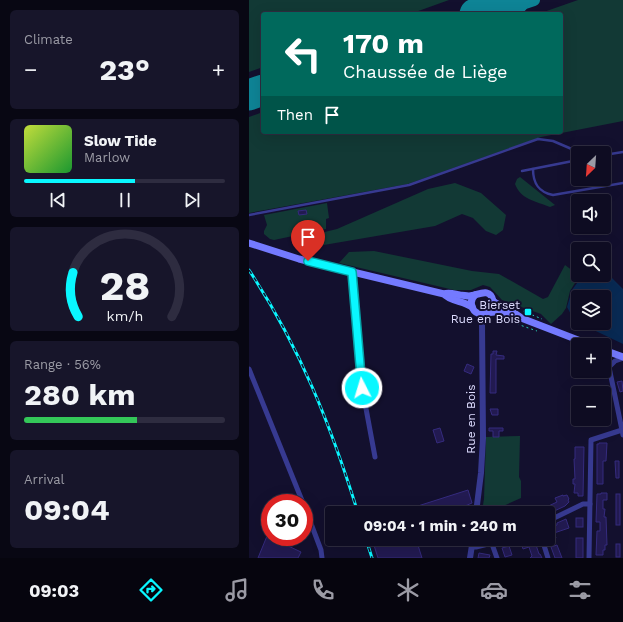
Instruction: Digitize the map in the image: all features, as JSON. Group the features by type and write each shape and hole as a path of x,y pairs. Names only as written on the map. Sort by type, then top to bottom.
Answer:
{"main road":[{"path":"249,243 287,256 444,294 448,293 467,296 486,293 500,306 519,315 518,321"},
{"path":"444,294 446,297 466,303 482,314 488,312 498,313 571,338"},
{"path":"473,309 471,301 475,294"},
{"path":"488,312 492,308 493,301"},
{"path":"611,354 623,358"}],"street":[{"path":"352,272 362,388 375,457"},
{"name":"Rue en Bois","path":"473,309 482,324"},
{"name":"Rue en Bois","path":"477,506 481,474 483,438 482,324 488,312"},
{"path":"611,366 615,361 623,358"},
{"path":"249,369 300,494"},
{"path":"589,558 591,440 623,432 611,377"},
{"path":"617,403 623,404"},
{"path":"555,518 583,504 590,504"},
{"path":"313,528 321,550 322,558"},
{"path":"470,558 472,547 481,546"},
{"path":"493,546 497,558"},
{"path":"544,546 548,558"}],"lane":[{"path":"249,215 409,185 538,139 553,141 571,149"},
{"path":"611,154 623,152"},
{"path":"522,171 571,161"},
{"path":"533,169 535,184 543,192 553,195 623,183"}],"path":[{"path":"518,321 533,330 540,331"}],"green space":[{"path":"249,0 449,0 416,12 261,12 261,68 249,72"},
{"path":"578,0 623,0 623,121 563,133 563,12 544,12"},
{"path":"261,113 261,134 556,134 541,137 408,184 249,213 249,117"},
{"path":"520,177 555,205 550,207 521,194 515,184 517,179"},
{"path":"455,183 481,193 506,215 503,230 496,235 486,231 473,218 462,214 435,226 312,247 296,239 337,229 428,189"},
{"path":"327,203 329,218 326,219 326,229 274,240 270,239 264,234 267,225 264,215"},
{"path":"374,251 472,271 499,274 543,299 548,297 565,265 571,270 571,282 576,282 570,291 566,308 551,324 541,314 502,300 490,287 483,285 471,290 454,290 339,263 349,252"},
{"path":"520,436 519,477 521,481 521,498 503,506 483,506 486,437"}],"water":[{"path":"611,277 623,289 623,344 594,330 611,330 611,290 572,290 578,282 611,282"},
{"path":"571,293 571,314 567,307"}],"building":[{"path":"306,210 307,214 299,215 298,211"},
{"path":"493,351 497,351 496,355 504,356 504,359 496,359 496,393 490,393 491,354 493,354"},
{"path":"467,364 474,367 471,374 464,371"},
{"path":"622,381 623,391 620,392 617,382"},
{"path":"490,409 498,409 498,415 492,415"},
{"path":"440,428 444,441 437,443 433,430"},
{"path":"489,428 503,428 503,431 499,431 499,437 493,437 493,431 489,431"},
{"path":"607,443 606,461 603,461 603,484 597,484 597,444"},
{"path":"575,447 584,447 583,496 578,496 578,493 574,493 575,484 573,484 573,479 575,479"},
{"path":"615,461 619,461 619,478 616,478"},
{"path":"468,490 472,503 465,506 418,506"},
{"path":"607,493 607,500 603,500 603,509 605,509 604,517 606,517 607,545 605,545 605,550 603,550 603,555 596,555 597,531 600,531 600,522 596,522 597,494"},
{"path":"616,494 620,494 620,525 616,525"},
{"path":"567,495 569,502 565,506 555,511 555,506 548,506 557,502 555,498"},
{"path":"576,518 583,518 583,527 576,527"},
{"path":"566,519 569,528 555,533 555,526 557,525 557,523"},
{"path":"576,538 583,538 583,558 576,558"},
{"path":"616,544 620,544 620,557 616,557"},
{"path":"557,545 562,558 555,558 551,547"},
{"path":"263,546 288,546 301,552 298,558 258,558"},
{"path":"374,546 418,546 422,558 378,558"},
{"path":"509,546 512,555 505,557 502,548"},
{"path":"522,546 536,546 542,558 530,558 532,556 529,547 523,549"},
{"path":"479,553 490,555 489,558 478,558"}],"taxiway":[{"path":"494,0 497,6 504,10 534,0"},
{"path":"249,94 261,90"}],"runway":[{"path":"481,12 514,0"},
{"path":"249,95 261,91"}],"railway":[{"path":"249,270 284,328 313,388 337,449 356,506"},
{"path":"368,546 372,558"}],"place":[{"name":"Bierset Rue en Bois","path":"528,312"}],"route":[{"path":"308,261 352,272 362,388"}]}
